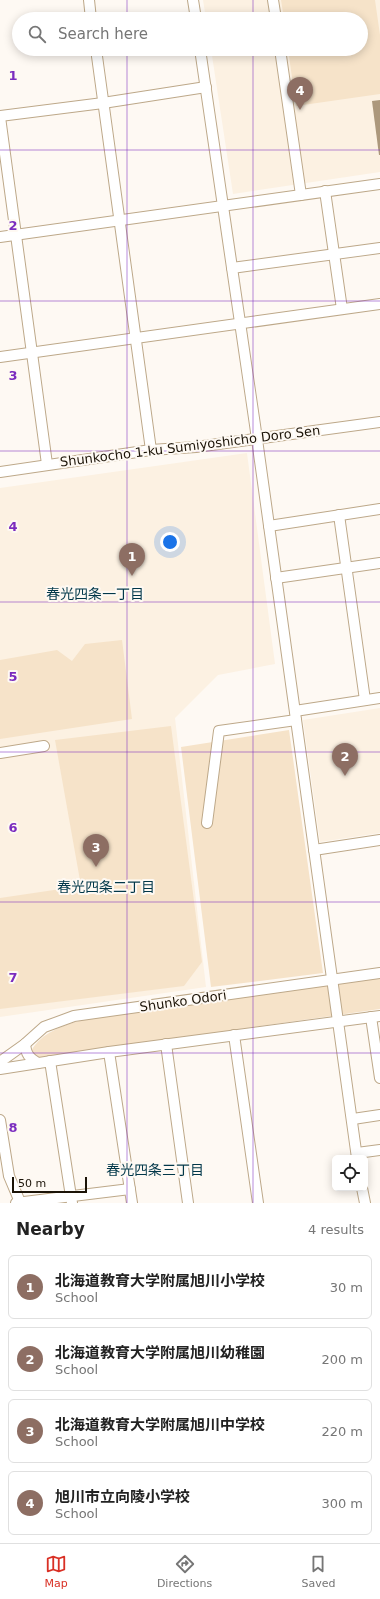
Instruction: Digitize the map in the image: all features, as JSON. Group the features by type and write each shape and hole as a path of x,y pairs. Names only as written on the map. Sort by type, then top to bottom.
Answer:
{"street":[{"path":"89,0 90,12"},
{"path":"193,0 195,12"},
{"path":"273,0 275,12"},
{"path":"97,56 151,450"},
{"path":"201,56 257,439 357,1155 380,1150"},
{"path":"281,56 301,195"},
{"path":"47,464 0,117 206,87"},
{"path":"0,237 380,184"},
{"path":"325,191 342,309"},
{"path":"232,268 380,248"},
{"path":"0,357 239,322 380,304"},
{"name":"Shunkocho 1-ku Sumiyoshicho Doro Sen","path":"0,472 151,450 196,447 380,422"},
{"path":"269,526 380,509"},
{"path":"339,516 365,700"},
{"path":"276,578 380,563"},
{"path":"207,823 219,732 380,698"},
{"path":"0,753 44,746"},
{"path":"314,850 380,840"},
{"name":"Shunko Odori","path":"0,1062 25,1044 44,1027 74,1016 380,973"},
{"path":"0,1069 166,1044 376,1017 380,1078"},
{"path":"234,1035 258,1203"},
{"path":"25,1044 26,1053 30,1058 38,1063"},
{"path":"166,1044 188,1203"},
{"path":"109,1052 132,1203"},
{"path":"50,1061 72,1199"},
{"path":"353,1119 380,1115"},
{"path":"0,1120 9,1176 18,1203 72,1199 130,1189"},
{"path":"361,1202 362,1191"}],"shaded area":[{"path":"203,0 380,0 380,172 233,194 212,56 368,56 368,12 205,12"},
{"path":"281,0 375,0 380,35 380,94 296,106 289,56 368,56 368,12 283,12"},
{"path":"380,100 380,155 379,155 372,101"},
{"path":"247,453 275,664 218,675 175,718 206,987 0,1017 0,488"},
{"path":"122,640 132,719 0,739 0,660 57,650 72,661 85,644"},
{"path":"380,708 380,833 320,842 303,720"},
{"path":"171,726 202,962 184,986 0,1009 0,898 81,886 55,740"},
{"path":"289,730 323,973 211,987 181,747"},
{"path":"380,978 380,1009 38,1058 31,1051 47,1034 60,1027 82,1020"}],"place":[{"name":"旭川市立向陵小学校","path":"300,110"},
{"name":"北海道教育大学附属旭川小学校","path":"132,576"},
{"name":"北海道教育大学附属旭川幼稚園","path":"345,776"},
{"name":"北海道教育大学附属旭川中学校","path":"96,867"}],"district":[{"name":"春光四条一丁目","path":"95,594"},
{"name":"春光四条二丁目","path":"106,887"},
{"name":"春光四条三丁目","path":"155,1170"}]}
